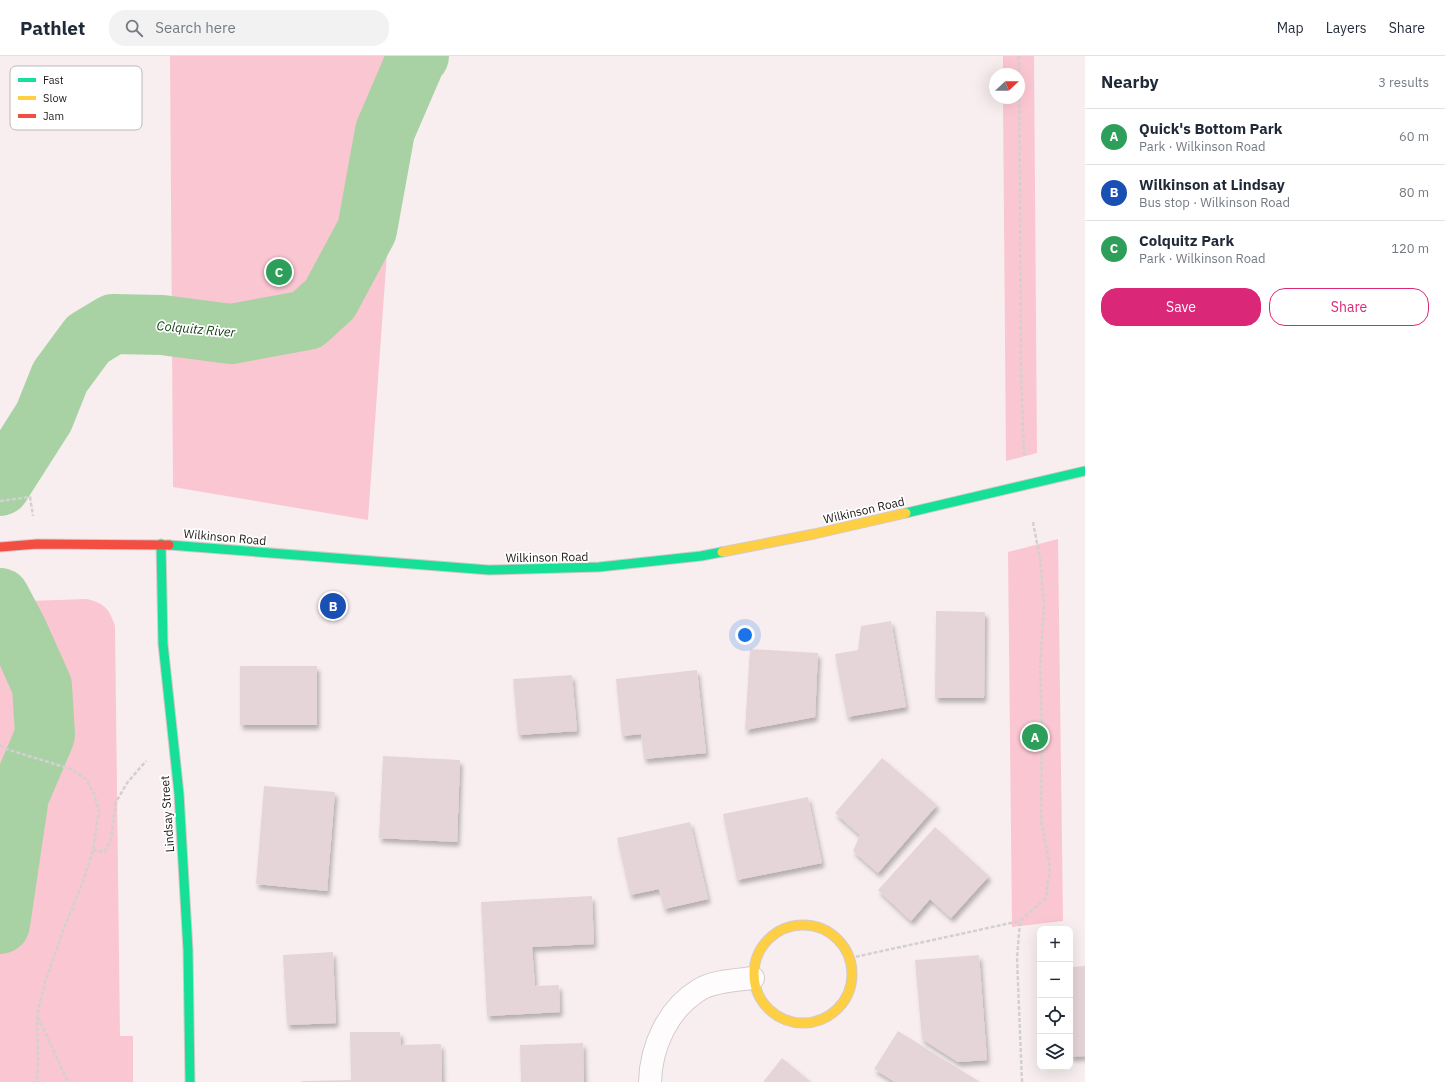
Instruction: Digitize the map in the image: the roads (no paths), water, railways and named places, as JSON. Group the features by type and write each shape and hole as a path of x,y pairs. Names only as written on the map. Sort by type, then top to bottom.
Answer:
{"main road":[{"name":"Wilkinson Road","path":"0,547 37,544 161,544 489,570 599,567 701,556 724,552 814,534 1085,470"},
{"name":"Lindsay Street","path":"161,544 163,644 179,794 188,950 190,1082"},
{"path":"802,924 822,929 839,940 850,958 852,978 846,998 832,1014 813,1022 792,1022 773,1013 760,998 753,978 756,958 766,940 783,928 802,924"}],"street":[{"path":"650,1082 651,1068 661,1033 676,1008 700,989 725,981 753,978"}],"waterway":[{"name":"Colquitz River","path":"0,486 44,417 60,377 88,339 113,324 162,325 231,334 307,320 330,299 367,230 385,131 416,59 419,56"},
{"name":"Colquitz River","path":"0,598 17,630 42,686 45,735 19,796 0,924"}],"place":[{"name":"Colquitz Park","path":"279,272"},
{"name":"Wilkinson at Lindsay","path":"333,606"},
{"name":"Quick's Bottom Park","path":"1035,737"}]}
